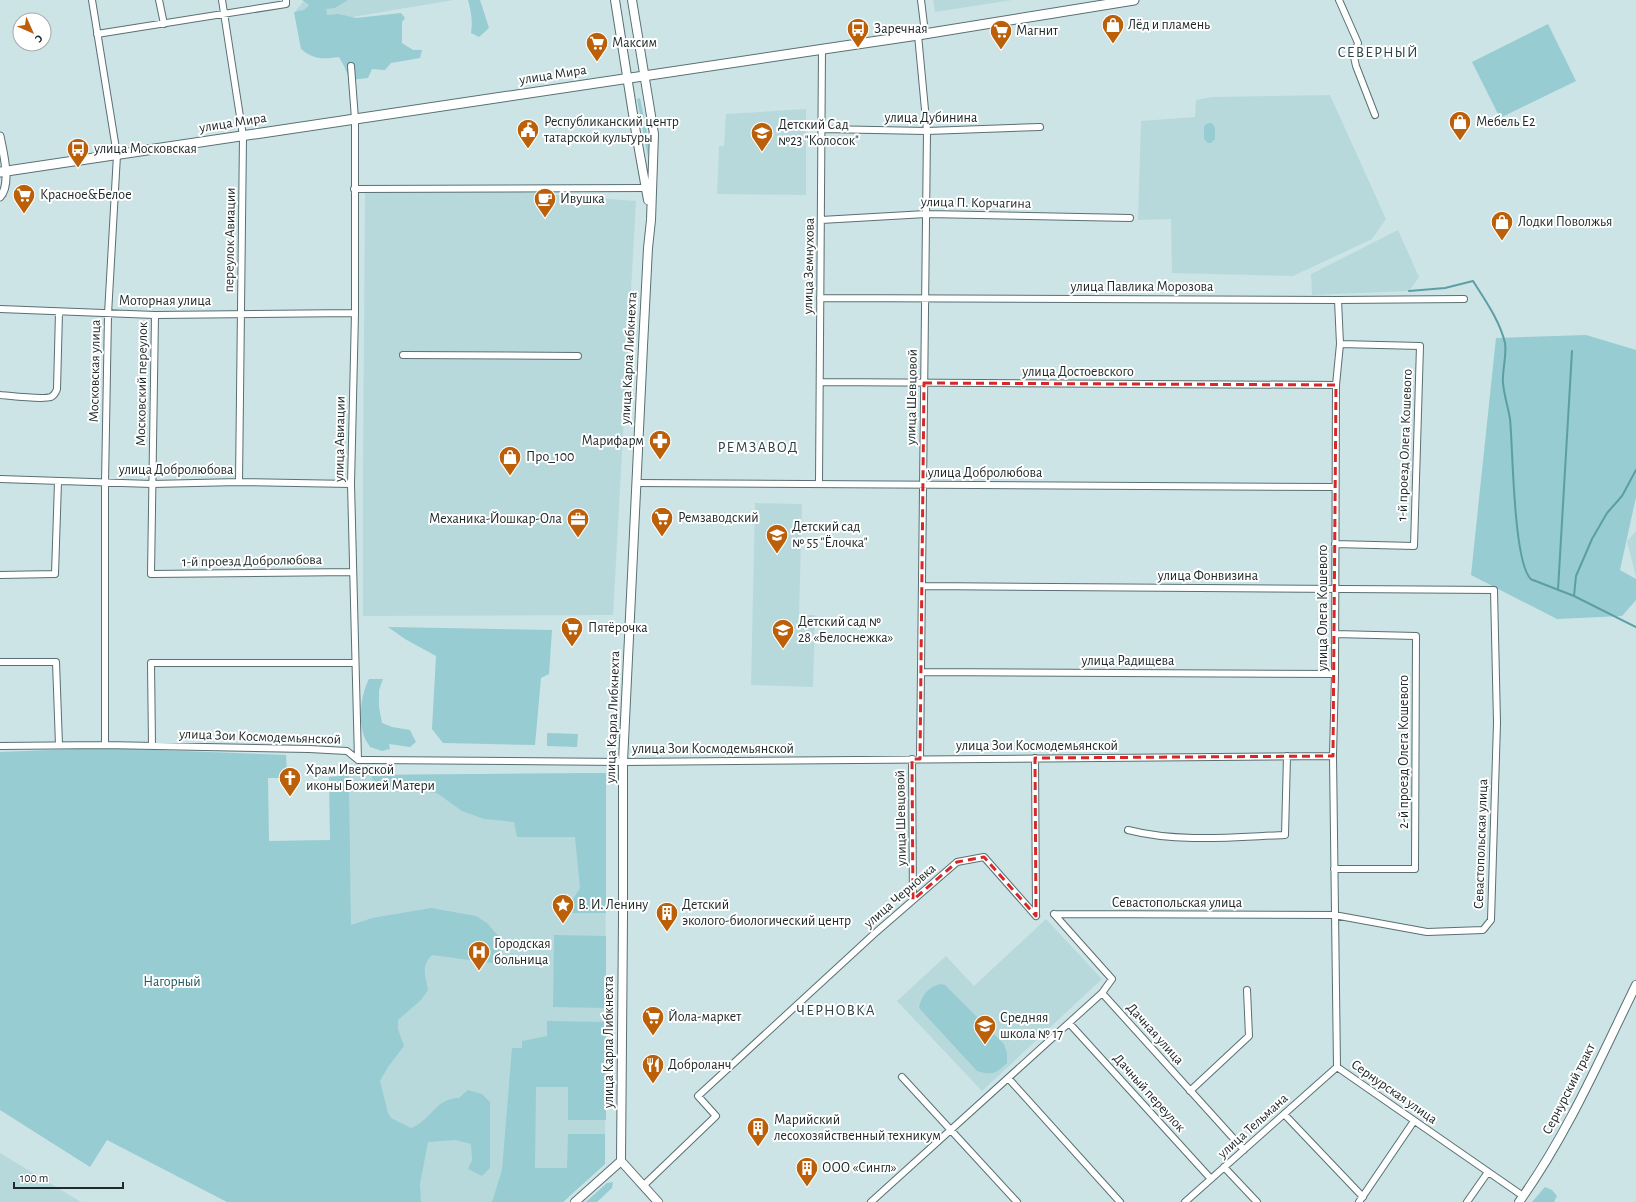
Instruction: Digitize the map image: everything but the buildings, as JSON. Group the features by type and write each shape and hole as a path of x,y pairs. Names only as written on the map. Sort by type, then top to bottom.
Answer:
{"main road":[{"name":"улица Карла Либкнехта","path":"615,0 636,133 652,220"},
{"name":"улица Карла Либкнехта","path":"621,1161 623,762 648,248 652,220 654,134 632,0"},
{"name":"улица Мира","path":"3,172 921,34 1134,0"},
{"name":"Сернурский тракт","path":"1521,1199 1545,1164 1564,1129 1636,985"},
{"path":"575,1202 621,1161 658,1202"}],"street":[{"name":"Московская улица","path":"92,0 117,155 108,314 105,483 105,745"},
{"path":"159,0 164,24"},
{"name":"переулок Авиации","path":"222,0 242,136 239,482"},
{"path":"97,34 286,4 286,0"},
{"name":"улица Шевцовой","path":"920,759 927,131 921,34 921,0"},
{"path":"1339,0 1358,43 1354,57 1356,66 1375,115"},
{"name":"улица Земнухова","path":"819,484 822,49"},
{"name":"улица Авиации","path":"351,66 355,119 355,313 351,484 358,760"},
{"name":"улица Дубинина","path":"822,129 927,131 1040,128"},
{"path":"0,136 5,188 0,197"},
{"path":"354,189 646,188"},
{"name":"улица П. Корчагина","path":"821,220 926,214 1130,218"},
{"name":"улица Павлика Морозова","path":"820,298 1464,299"},
{"name":"улица Олега Кошевого","path":"1334,915 1333,756 1335,674 1336,384 1340,344 1338,300"},
{"name":"Моторная улица","path":"0,309 108,314 355,313"},
{"path":"0,395 41,398 52,397 55,394 57,389 59,312"},
{"name":"Московский переулок","path":"151,574 155,314"},
{"name":"1-й проезд Олега Кошевого","path":"1336,544 1414,546 1420,346 1340,344"},
{"path":"403,355 578,356"},
{"name":"улица Достоевского","path":"820,382 1336,384"},
{"name":"улица Добролюбова","path":"0,479 152,484 239,482 351,484"},
{"path":"0,575 55,574 58,482"},
{"name":"улица Добролюбова","path":"636,483 1335,487"},
{"name":"1-й проезд Добролюбова","path":"151,574 353,572"},
{"name":"улица Фонвизина","path":"922,586 1494,590"},
{"name":"Севастопольская улица","path":"1102,993 1112,979 1054,914 1334,915 1427,932 1482,930 1491,920 1497,724 1494,590"},
{"name":"2-й проезд Олега Кошевого","path":"1334,869 1415,869 1416,644 1416,636 1335,634"},
{"path":"0,662 56,662 59,745"},
{"path":"152,746 151,663 355,663"},
{"name":"улица Радищева","path":"921,672 1335,674"},
{"name":"улица Зои Космодемьянской","path":"0,746 105,745 347,751 358,760 623,762 1333,756"},
{"path":"1128,830 1149,836 1206,837 1285,835 1287,756"},
{"name":"улица Черновка","path":"644,1186 716,1116 698,1096 874,934 958,862 984,856 1036,916 1035,758"},
{"name":"улица Шевцовой","path":"912,759 913,900"},
{"name":"Сернурская улица","path":"1334,915 1337,1067 1488,1172 1521,1199"},
{"path":"1190,1091 1249,1036 1247,990"},
{"path":"871,1202 1102,993"},
{"name":"Дачная улица","path":"1102,993 1244,1150"},
{"name":"Дачный переулок","path":"1069,1023 1211,1179"},
{"name":"улица Тельмана","path":"1186,1202 1337,1067"},
{"path":"902,1077 1017,1202"},
{"path":"1008,1078 1120,1202"},
{"path":"1284,1114 1361,1199 1414,1121"},
{"path":"1224,1167 1257,1202"},
{"path":"1467,1202 1488,1172"}],"highlighted area":[{"path":"924,383 1336,385 1333,756 1035,758 1036,916 984,857 957,862 913,900 912,759 920,759"}],"shaded area":[{"path":"305,0 454,0 299,26 296,10"},
{"path":"933,0 1012,0 935,12"},
{"path":"1330,95 1386,219 1372,239 1293,276 1172,273 1171,219 1138,220 1141,121 1195,117 1196,100 1212,97"},
{"name":"Детский Сад №23 \"Колосок\"","path":"806,109 806,195 717,194 719,146 724,146 726,114"},
{"path":"495,190 636,201 613,615 363,616 365,193"},
{"path":"1398,230 1419,277 1409,291 1312,295 1311,274"},
{"path":"755,503 802,504 799,615 815,615 813,687 751,685"},
{"path":"1636,531 1636,577 1627,541"},
{"name":"Городская больница","path":"606,773 605,1164 563,1202 377,1202 351,925 349,775"},
{"name":"Средняя школа № 17","path":"1046,919 1102,979 982,1091 897,1001 946,956 974,986"},
{"path":"0,1153 81,1202 0,1202"}],"green space":[{"path":"302,0 348,0 335,8 326,9 327,15 338,14 356,18 401,13 405,18 402,22 402,43 413,50 422,50 420,58 391,63 385,70 372,69 368,78 350,80 339,57 319,58 306,53 301,49 294,12 304,10 309,5"},
{"path":"468,0 480,0 489,28 479,37 471,33 472,24"},
{"path":"1548,24 1576,81 1500,118 1472,62"},
{"path":"640,98 649,143 648,157 637,99"},
{"path":"1206,124 1213,124 1215,128 1215,139 1211,143 1208,143 1204,139 1204,127"},
{"path":"1586,335 1636,350 1636,497 1620,570 1636,579 1636,600 1622,616 1557,619 1471,575 1496,338"},
{"path":"388,627 552,630 549,674 541,678 535,745 443,743 432,729 436,656 405,639"},
{"path":"369,679 383,679 379,690 379,707 382,723 392,727 410,730 416,742 410,747 389,744 390,749 382,751 370,747 364,737 361,722 362,699"},
{"path":"547,733 578,734 577,747 547,746"},
{"name":"Нагорный","path":"104,748 286,755 287,778 268,778 269,841 330,840 329,777 349,775 351,925 372,918 431,908 476,916 487,923 499,937 500,954 498,960 492,963 432,955 428,959 425,968 425,976 428,990 421,1000 398,1020 398,1029 404,1046 388,1067 380,1081 388,1113 391,1118 411,1128 418,1125 444,1102 459,1098 468,1090 482,1094 490,1102 490,1168 482,1176 468,1169 472,1160 471,1144 455,1140 428,1142 420,1184 421,1202 227,1202 107,1140 90,1167 0,1110 0,752"},
{"path":"606,773 606,913 564,913 580,888 575,837 517,837 514,822 484,819 462,811 437,793 373,785 372,775"},
{"path":"554,935 606,936 606,1008 553,1007"},
{"path":"940,984 945,985 1004,1044 1007,1053 1007,1063 994,1073 977,1071 919,1008 923,996 932,987"},
{"path":"547,1021 606,1022 606,1120 568,1120 568,1087 536,1087 535,1168 567,1168 568,1134 605,1134 605,1164 563,1202 492,1202 502,1170 512,1048 522,1048 522,1041 547,1036"},
{"path":"613,1182 612,1188 597,1202 586,1202 607,1183"},
{"path":"1545,1187 1552,1190 1557,1196 1554,1202 1532,1202"}],"waterway":[{"path":"1409,291 1445,288 1473,281 1500,327 1505,343 1503,383 1510,419 1517,530 1526,570 1532,580"},
{"path":"1558,590 1572,351"},
{"path":"1574,596 1576,576 1592,539 1607,513 1622,496 1636,470"},
{"path":"1533,580 1574,596 1636,627"}],"place":[{"name":"Лёд и пламень","path":"1113,44"},
{"name":"Заречная","path":"858,48"},
{"name":"Магнит","path":"1001,50"},
{"name":"Максим","path":"597,62"},
{"name":"Мебель Е2","path":"1460,142"},
{"name":"Республиканский центр татарской культуры","path":"528,150"},
{"name":"Детский Сад №23 \"Колосок\"","path":"762,152"},
{"name":"улица Московская","path":"78,168"},
{"name":"Красное&Белое","path":"24,214"},
{"name":"Ивушка","path":"545,218"},
{"name":"Лодки Поволжья","path":"1502,242"},
{"name":"Марифарм","path":"660,460"},
{"name":"Про_100","path":"510,476"},
{"name":"Механика-Йошкар-Ола","path":"578,538"},
{"name":"Ремзаводский","path":"662,538"},
{"name":"Детский сад № 55 \"Ёлочка\"","path":"777,554"},
{"name":"Пятёрочка","path":"572,648"},
{"name":"Детский сад № 28 «Белоснежка»","path":"783,650"},
{"name":"Храм Иверской иконы Божией Матери","path":"290,798"},
{"name":"В. И. Ленину","path":"563,924"},
{"name":"Детский эколого-биологический центр","path":"667,932"},
{"name":"Городская больница","path":"479,972"},
{"name":"Йола-маркет","path":"653,1036"},
{"name":"Средняя школа № 17","path":"985,1046"},
{"name":"Доброланч","path":"653,1084"},
{"name":"Марийский лесохозяйственный техникум","path":"758,1148"},
{"name":"ООО «Сингл»","path":"807,1188"}],"district":[{"name":"СЕВЕРНЫЙ","path":"1378,52"},
{"name":"РЕМЗАВОД","path":"758,447"},
{"name":"ЧЕРНОВКА","path":"836,1010"}]}
